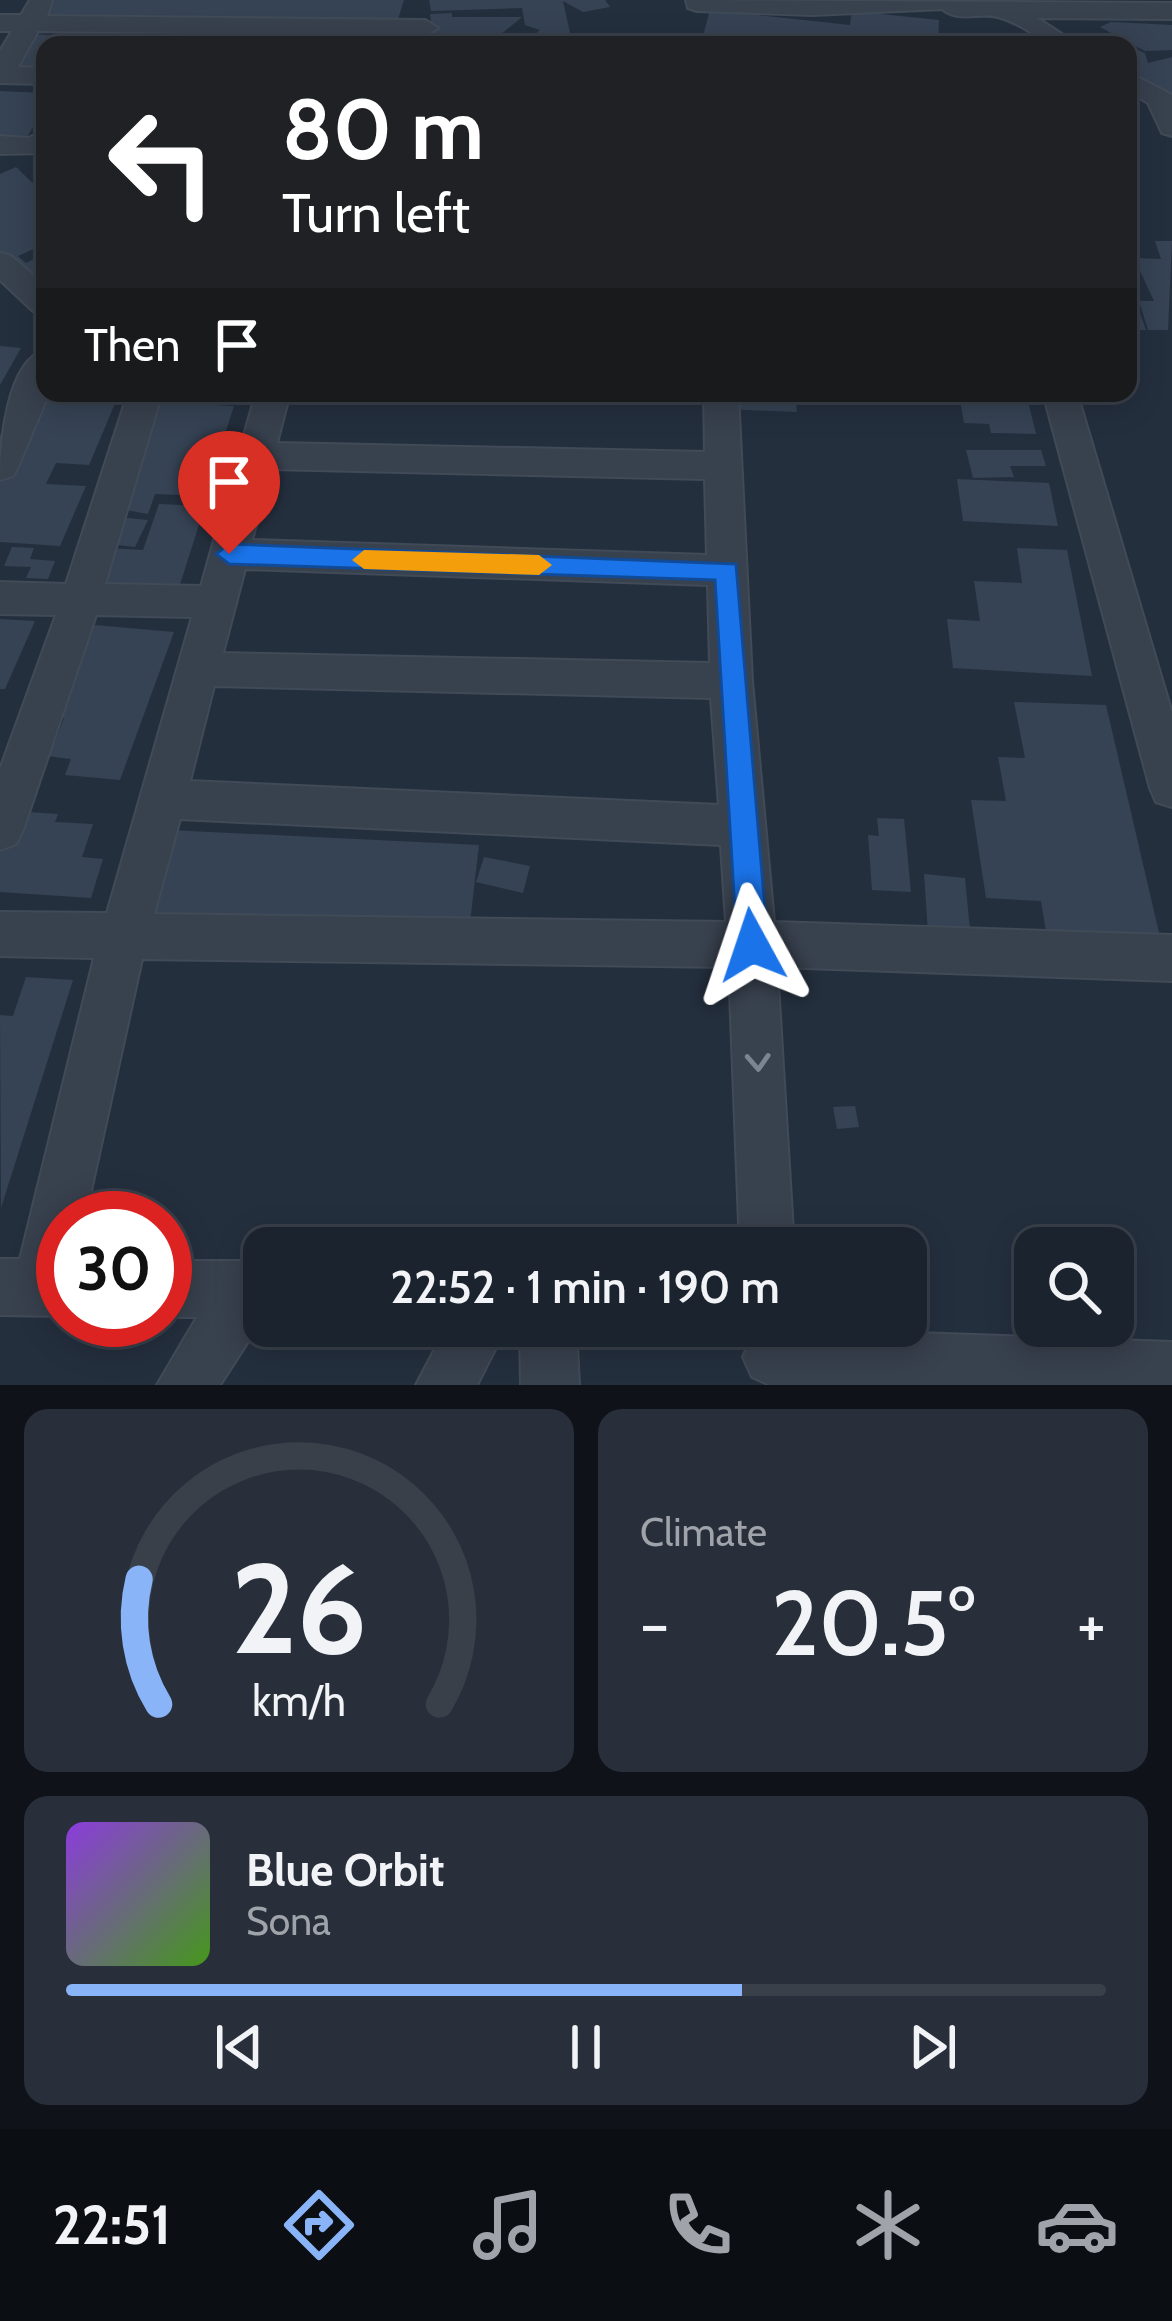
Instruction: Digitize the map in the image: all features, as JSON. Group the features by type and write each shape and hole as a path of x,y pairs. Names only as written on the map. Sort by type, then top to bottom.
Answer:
{"street":[{"path":"424,36 427,0"},
{"path":"697,3 858,7 954,3 1004,10 1172,11"},
{"path":"954,3 962,36"},
{"path":"1004,10 1050,36"},
{"path":"36,12 0,75 36,76"},
{"path":"0,23 36,12 408,36"},
{"path":"1137,84 1166,98 1172,128"},
{"path":"0,145 36,148"},
{"path":"0,262 36,295"},
{"path":"0,467 36,383"},
{"path":"0,830 143,402"},
{"path":"35,1288 123,938 270,402"},
{"path":"721,402 731,681 752,945 766,1227"},
{"path":"1063,402 1172,788"},
{"path":"255,456 723,466"},
{"path":"229,554 727,571"},
{"path":"0,598 215,602"},
{"path":"200,669 731,681"},
{"path":"164,799 742,826"},
{"path":"0,934 858,944 1172,958"},
{"path":"192,1289 243,1289"},
{"path":"186,1385 243,1307"},
{"path":"445,1385 466,1347"},
{"path":"549,1347 550,1385"},
{"path":"772,1356 1172,1371"}],"building":[{"path":"47,0 404,0 393,35 34,20"},
{"path":"429,0 605,0 610,7 583,12 563,1 571,36 532,36 540,30 525,25 522,8 431,11"},
{"path":"710,10 850,25 852,11 939,20 938,36 703,36"},
{"path":"430,14 522,17 499,36 433,36"},
{"path":"1111,22 1172,25 1172,50 1145,51 1137,47 1137,36 1117,36 1100,27"},
{"path":"32,34 67,36 36,36 36,72 6,70"},
{"path":"1137,50 1145,53 1148,63 1172,57 1172,93 1137,88"},
{"path":"0,91 36,93 36,122 22,146 0,145"},
{"path":"16,167 36,186 36,248 18,256 26,263 36,258 36,298 0,256 0,174"},
{"path":"1155,241 1172,241 1168,330 1148,330 1139,301 1154,301 1137,258 1161,259"},
{"path":"1137,305 1146,330 1137,330"},
{"path":"0,346 21,348 0,385"},
{"path":"21,393 36,394 36,402 116,402 89,465 56,463 46,484 86,486 60,546 0,542 0,435"},
{"path":"138,402 234,406 205,496 155,494 148,514 97,505"},
{"path":"722,402 796,402 797,412 722,409"},
{"path":"960,402 1028,402 1036,434 991,433 989,424 964,423"},
{"path":"966,450 1041,450 1046,466 1010,466 1014,477 973,478"},
{"path":"957,479 1049,483 1058,526 963,521"},
{"path":"159,504 205,506 176,597 71,592 88,547 143,550"},
{"path":"97,515 148,520 135,547 84,541"},
{"path":"12,547 34,548 30,559 55,561 48,579 26,578 31,567 4,566"},
{"path":"1017,548 1067,550 1092,676 953,668 947,619 980,621 974,581 1022,583"},
{"path":"0,619 35,621 5,689 0,689"},
{"path":"60,622 174,632 120,780 65,775 71,759 46,756 20,741 54,744 64,718 21,715"},
{"path":"1014,702 1106,705 1167,967 1051,961 1041,901 986,898 971,800 1006,801 998,757 1025,758"},
{"path":"0,810 58,814 55,822 93,824 82,857 103,859 91,898 0,892"},
{"path":"877,818 904,819 911,892 872,890 868,835 879,836"},
{"path":"149,829 479,845 468,940 117,935"},
{"path":"484,857 530,866 523,893 476,882"},
{"path":"924,874 965,878 972,951 929,947"},
{"path":"26,977 73,980 1,1208 0,1015 13,1016"},
{"path":"855,1106 859,1127 837,1129 833,1107"}],"slow traffic":[{"path":"364,560 539,565"}],"route":[{"path":"229,554 727,571 752,945"}]}
